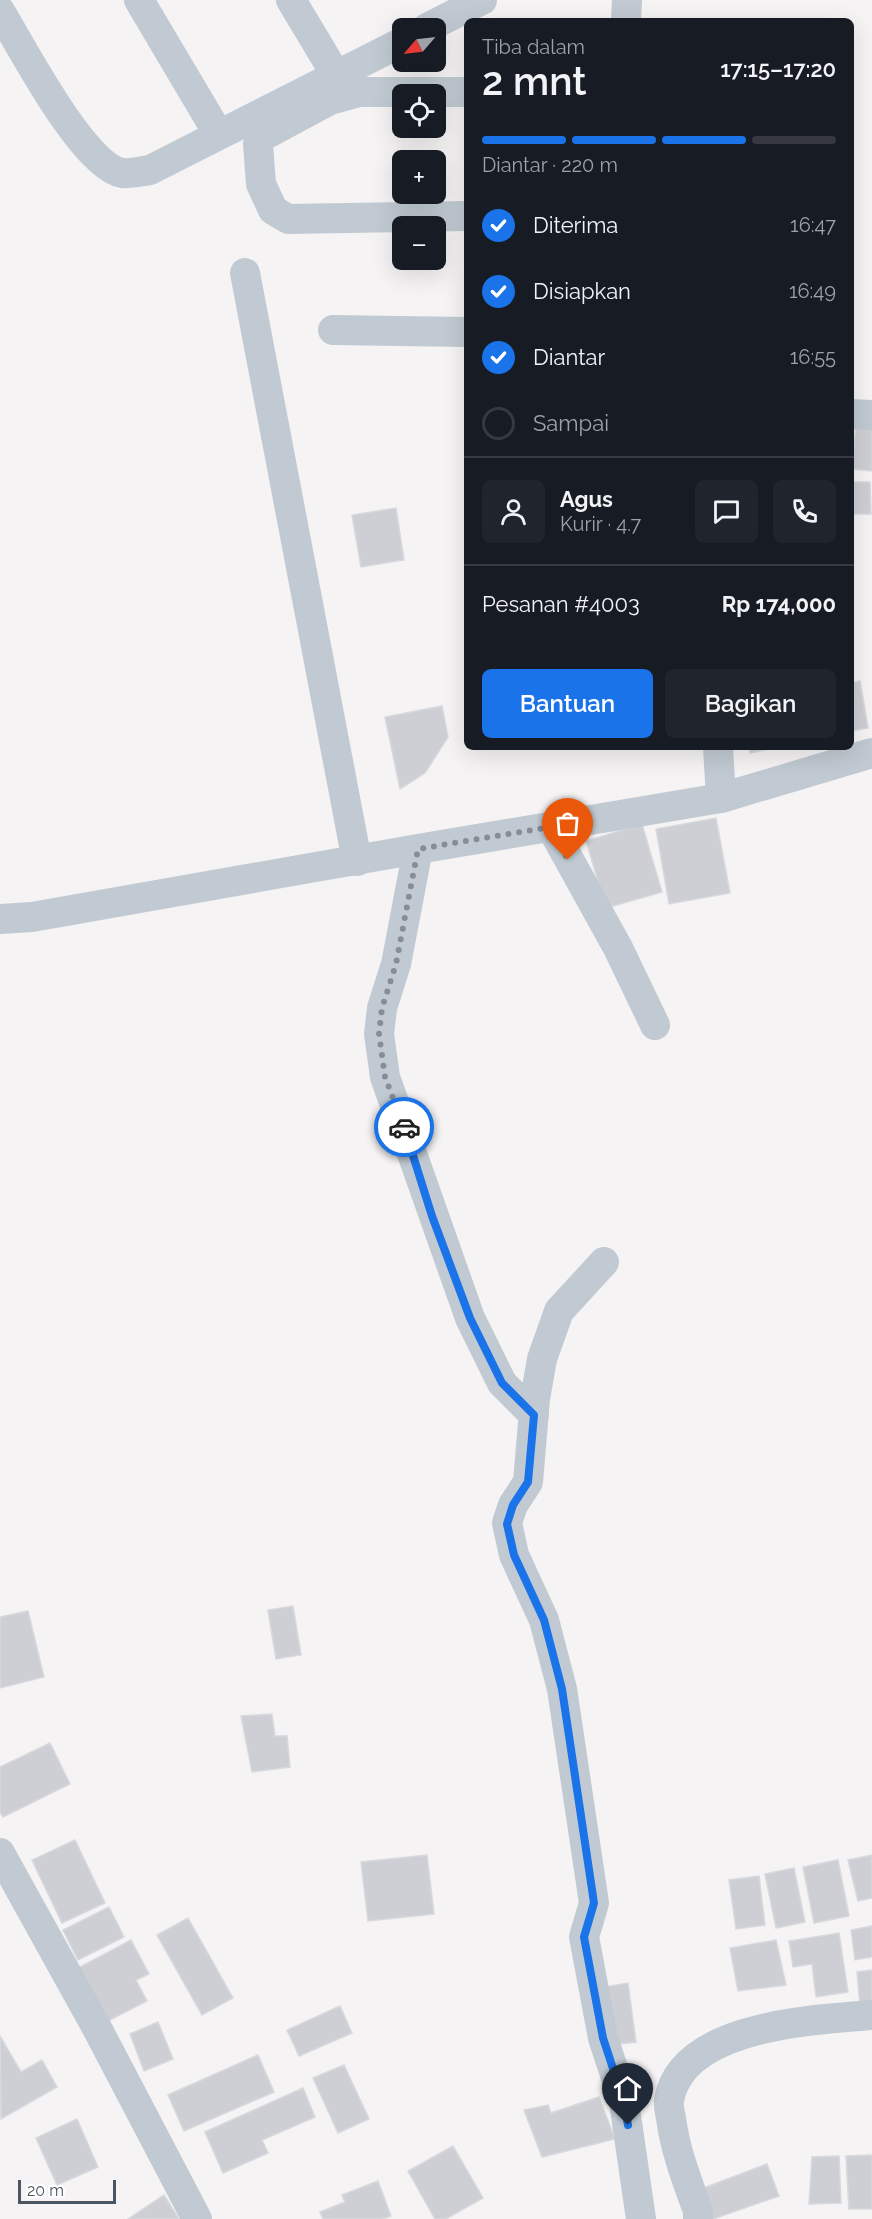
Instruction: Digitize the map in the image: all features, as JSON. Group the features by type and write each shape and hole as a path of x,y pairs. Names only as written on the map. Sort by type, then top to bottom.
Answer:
{"street":[{"path":"139,0 219,135"},
{"path":"291,0 336,75"},
{"path":"440,15 482,0"},
{"path":"626,18 627,0"},
{"path":"0,12 56,104 83,143 102,164 122,173 150,170 392,47"},
{"path":"464,92 359,92 330,100 272,130 261,137 258,144 261,184 273,210 288,219 464,216"},
{"path":"245,273 357,861"},
{"path":"333,330 464,332"},
{"path":"854,414 872,415"},
{"path":"718,750 721,798"},
{"path":"0,919 32,917 721,798 872,753"},
{"path":"551,827 618,948 656,1025"},
{"path":"418,849 396,964 382,1008 379,1034 385,1077 470,1318 502,1383 534,1415"},
{"path":"604,1262 559,1311 542,1359 528,1482 513,1505 507,1524 514,1555 544,1620 562,1689 594,1903 584,1937 603,2038 624,2102 641,2219"},
{"path":"0,1853 98,2030 197,2219"},
{"path":"698,2219 698,2211 674,2138 669,2101 677,2080 698,2054 722,2042 758,2029 798,2021 872,2015"}],"building":[{"path":"856,426 872,428 872,471 854,469"},
{"path":"854,482 870,482 871,514 854,514"},
{"path":"396,508 404,560 361,567 352,515"},
{"path":"860,681 868,728 854,730 854,682"},
{"path":"442,706 448,737 425,773 400,789 385,717"},
{"path":"716,818 730,893 669,904 656,829"},
{"path":"642,824 662,892 606,908 586,841"},
{"path":"293,1606 301,1655 276,1659 268,1610"},
{"path":"28,1611 44,1677 0,1688 0,1617"},
{"path":"272,1714 275,1736 287,1736 290,1767 252,1772 241,1716"},
{"path":"50,1743 70,1784 3,1817 0,1812 0,1767"},
{"path":"75,1840 105,1903 62,1923 32,1860"},
{"path":"427,1855 434,1914 368,1921 361,1862"},
{"path":"872,1855 872,1898 858,1901 848,1860"},
{"path":"838,1860 849,1916 814,1923 803,1867"},
{"path":"794,1868 805,1922 776,1928 765,1874"},
{"path":"759,1876 765,1925 736,1929 729,1880"},
{"path":"109,1907 124,1937 78,1960 63,1930"},
{"path":"188,1918 233,1998 202,2015 157,1935"},
{"path":"872,1926 872,1957 855,1960 851,1930"},
{"path":"839,1933 848,1992 816,1997 812,1964 793,1967 789,1941"},
{"path":"131,1940 149,1974 136,1980 147,2001 104,2023 76,1969"},
{"path":"776,1940 786,1985 738,1991 730,1948"},
{"path":"872,1970 872,2005 860,2006 857,1972"},
{"path":"628,1983 636,2042 612,2045 604,1987"},
{"path":"340,2006 352,2033 299,2056 287,2030"},
{"path":"158,2022 173,2059 144,2071 130,2034"},
{"path":"0,2036 21,2072 42,2060 57,2087 1,2119"},
{"path":"258,2055 274,2092 184,2131 168,2095"},
{"path":"344,2065 369,2119 338,2133 313,2078"},
{"path":"303,2088 315,2117 262,2140 268,2153 223,2173 205,2132"},
{"path":"599,2097 615,2139 542,2157 524,2110 548,2105 551,2113"},
{"path":"77,2119 98,2167 57,2185 36,2138"},
{"path":"453,2146 483,2198 446,2219 435,2219 408,2171"},
{"path":"872,2155 872,2209 849,2209 846,2156"},
{"path":"839,2156 841,2203 809,2204 812,2157"},
{"path":"767,2164 779,2196 713,2219 701,2189"},
{"path":"378,2181 391,2216 383,2219 323,2219 320,2212 345,2202 342,2195"},
{"path":"164,2195 179,2219 128,2219"}],"way so far":[{"path":"404,1127 385,1077 379,1034 382,1008 396,964 418,849 551,827 568,860"}],"route":[{"path":"404,1127 432,1216 470,1318 502,1383 534,1415 528,1482 513,1505 507,1524 514,1555 544,1620 562,1689 594,1903 584,1937 603,2038 624,2102 628,2125"}]}
